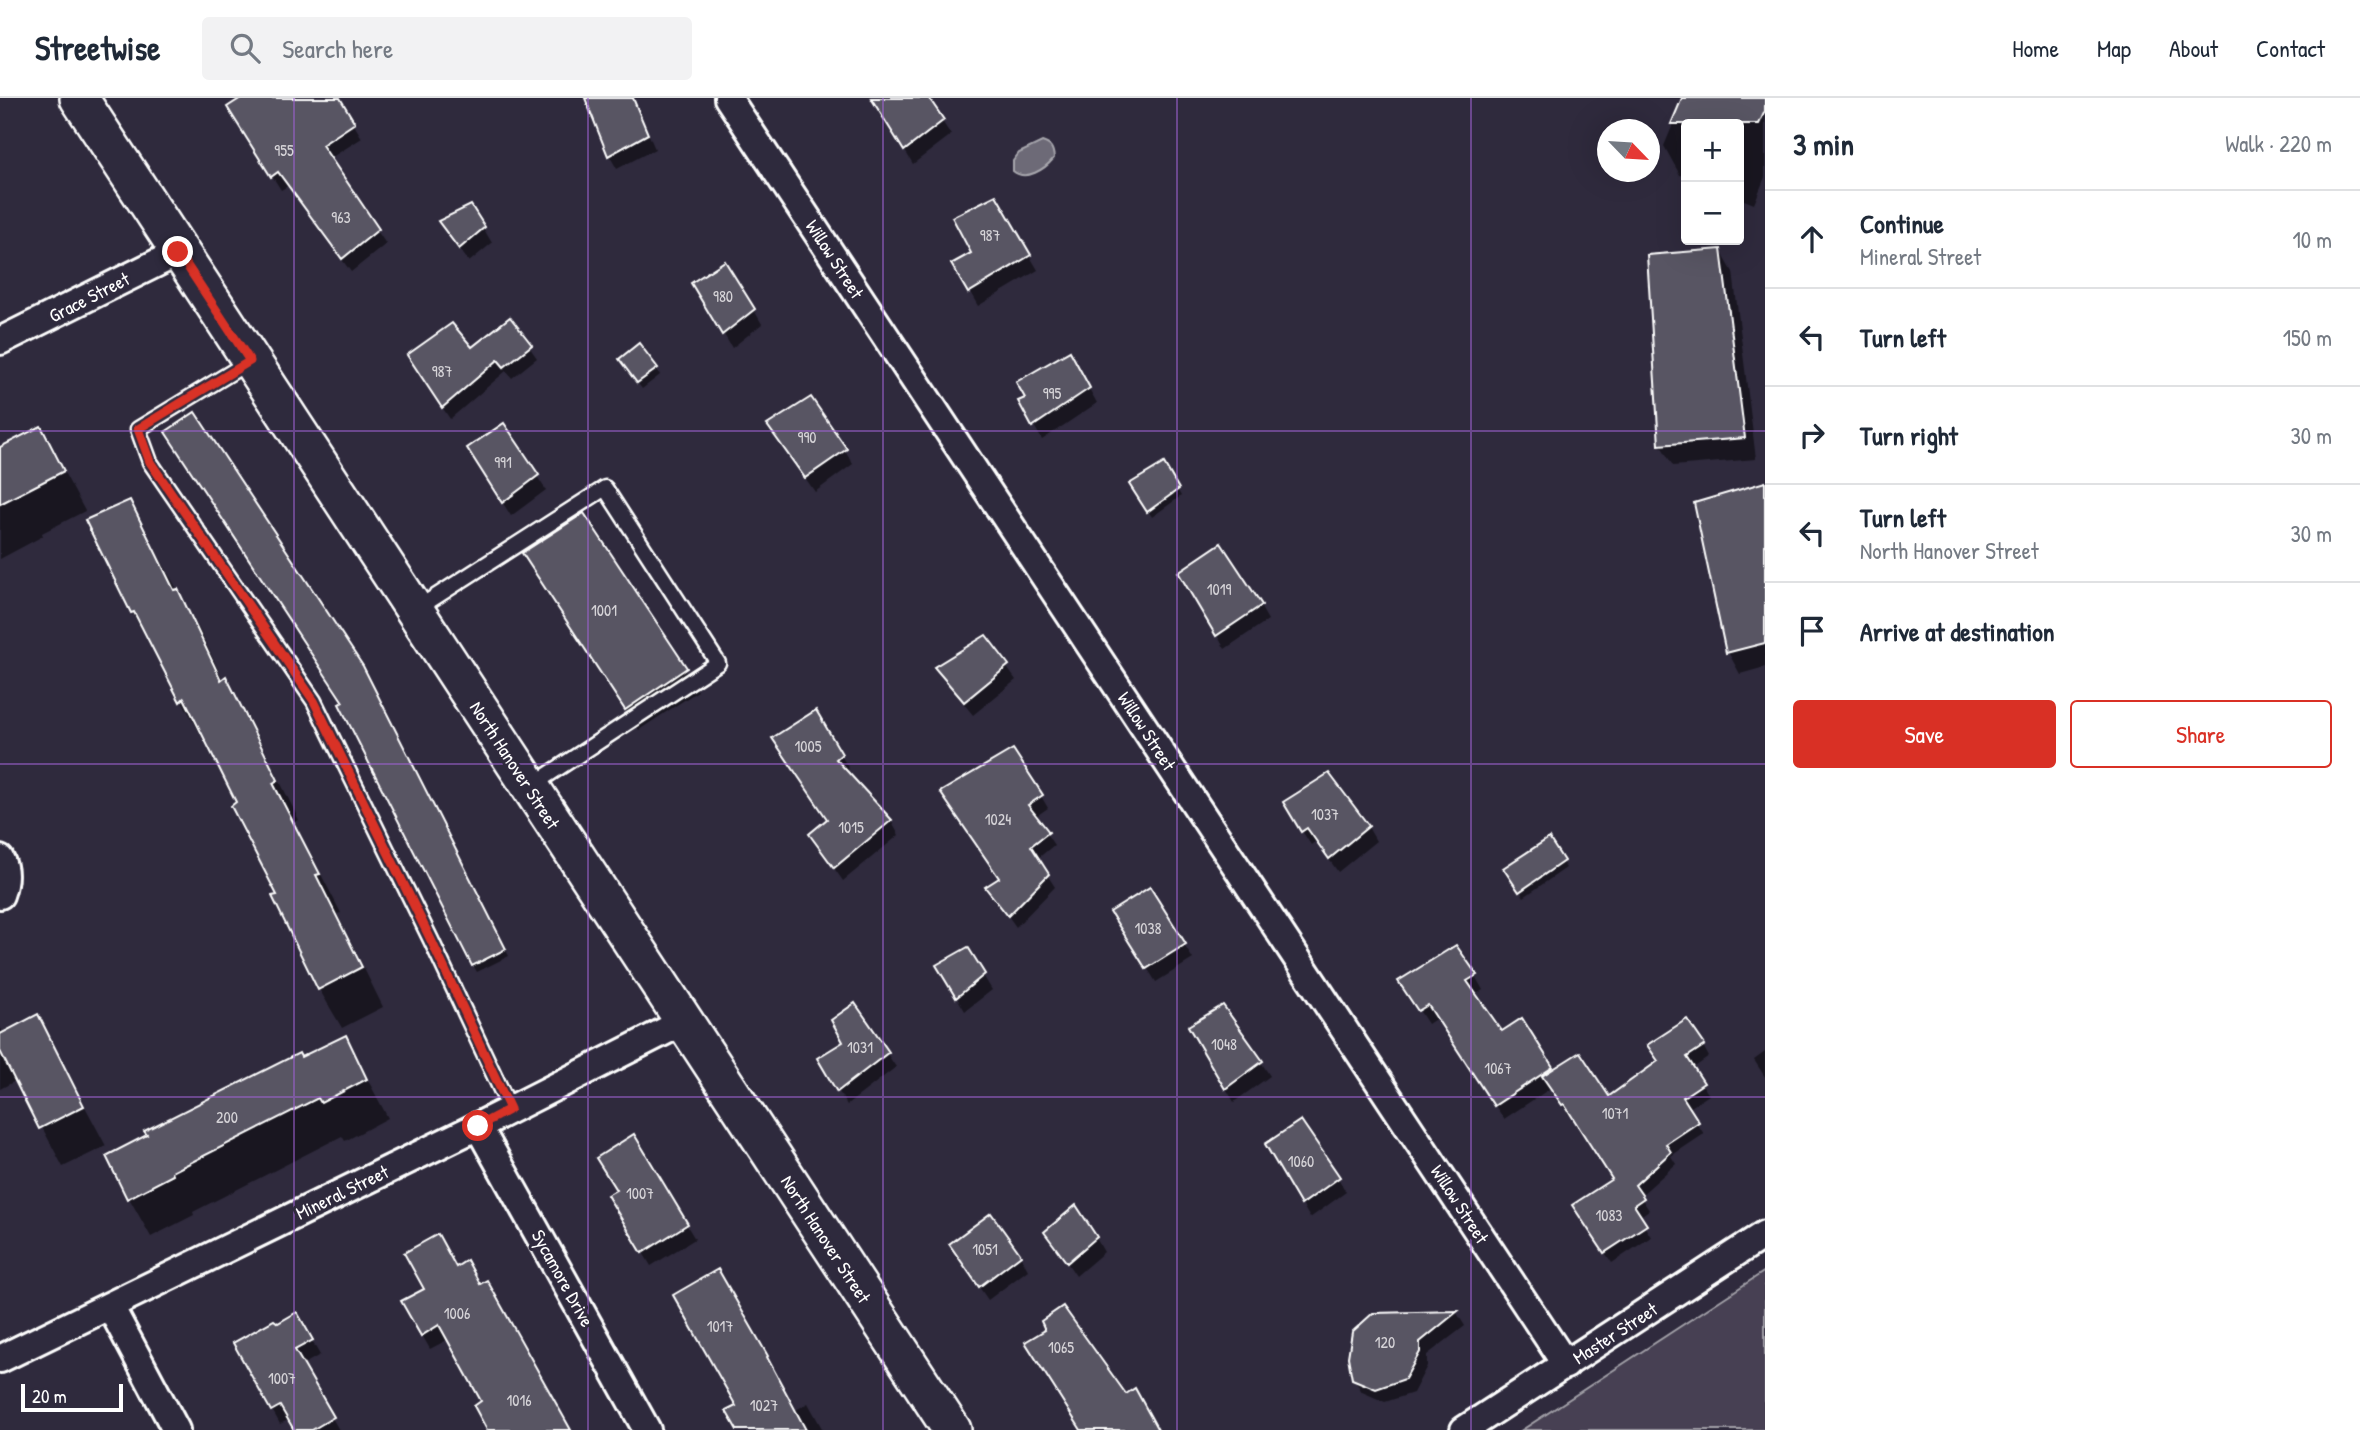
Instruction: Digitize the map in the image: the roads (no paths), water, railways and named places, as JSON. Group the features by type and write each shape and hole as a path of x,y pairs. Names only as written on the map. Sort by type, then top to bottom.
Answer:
{"street":[{"name":"North Hanover Street","path":"79,98 952,1430"},
{"name":"Willow Street","path":"728,98 1566,1365"},
{"name":"Grace Street","path":"0,341 178,252"},
{"path":"0,859 3,864 4,884 0,895"},
{"name":"Mineral Street","path":"0,1359 478,1126 683,1022"},
{"name":"Sycamore Drive","path":"478,1126 648,1430"},
{"name":"Master Street","path":"1481,1425 1566,1365 1765,1234"},
{"path":"110,1306 176,1430"}],"lane":[{"path":"250,361 138,429 150,462 314,701 510,1109"},
{"path":"414,611 605,488 718,663 530,787"}]}
